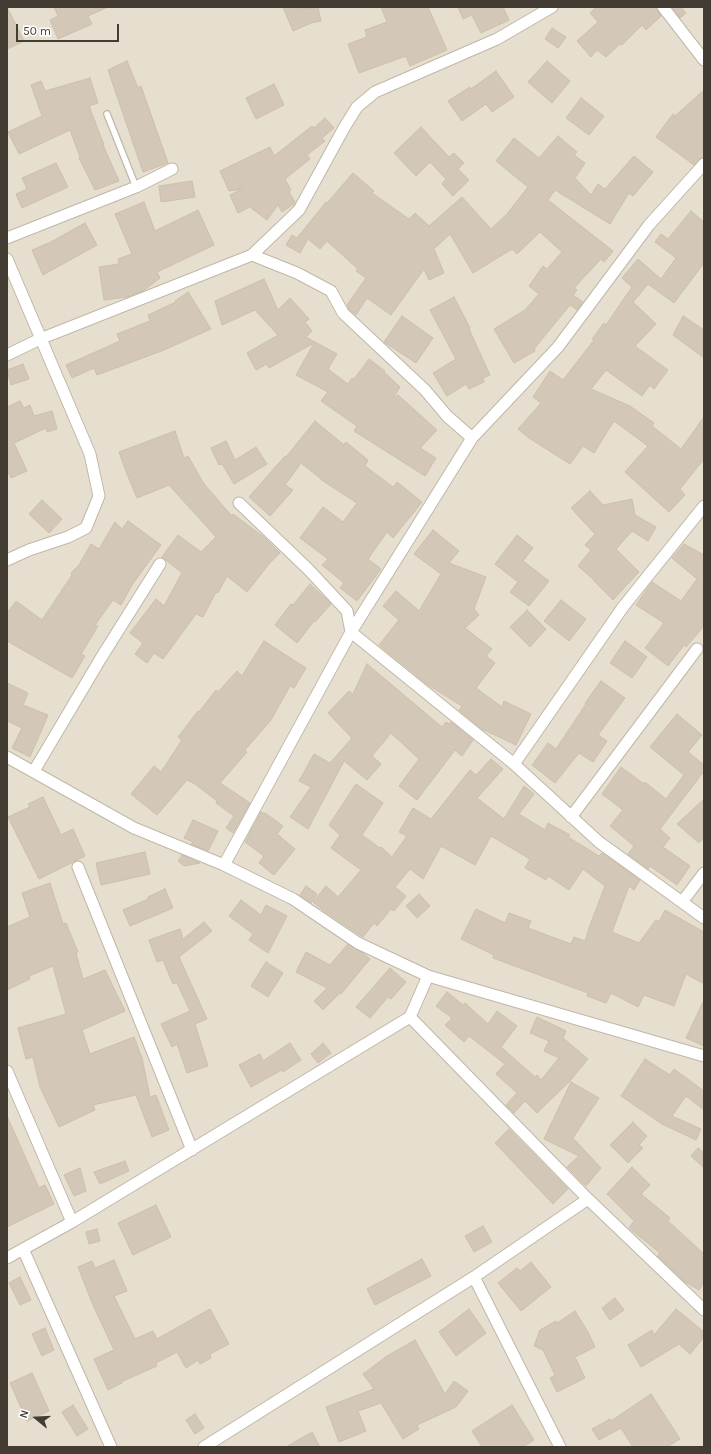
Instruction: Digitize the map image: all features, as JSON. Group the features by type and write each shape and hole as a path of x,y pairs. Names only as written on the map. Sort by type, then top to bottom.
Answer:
{"street":[{"path":"7,355 40,339 252,255 299,210 357,107 376,92 497,39 552,7"},
{"path":"663,7 704,60"},
{"path":"224,865 351,632 472,438 558,347 649,224 704,164"},
{"path":"7,238 136,187 172,169"},
{"path":"252,255 297,273 331,291 343,313 425,390 447,416 472,438"},
{"path":"7,259 90,454 99,496 86,528 68,537 29,550 7,560"},
{"path":"239,503 309,570 347,611 351,632 514,764 599,842 704,918"},
{"path":"514,764 623,607 704,506"},
{"path":"34,771 101,658 160,564"},
{"path":"571,817 697,649"},
{"path":"7,757 134,828 224,865 293,899 358,943 428,976 704,1056"},
{"path":"78,867 192,1150"},
{"path":"682,902 704,873"},
{"path":"7,1258 72,1222 410,1017 428,976"},
{"path":"410,1017 588,1199 704,1310"},
{"path":"7,1071 72,1222"},
{"path":"204,1447 474,1277 588,1199"},
{"path":"23,1249 111,1447"},
{"path":"474,1277 560,1447"}],"lane":[{"path":"107,114 136,187"}],"shaded area":[{"path":"7,7 704,7 704,1447 7,1447"}],"building":[{"path":"7,7 24,41 7,49"},
{"path":"54,7 108,7 88,16 92,24 58,39 50,20 58,16"},
{"path":"283,7 299,7 300,9 318,7 321,21 311,23 293,31"},
{"path":"381,7 428,7 447,50 410,66 406,56 359,73 348,44 367,37 365,30 387,22"},
{"path":"458,7 503,7 509,20 481,33 472,15 463,19"},
{"path":"596,7 656,7 661,16 646,30 642,25 622,45 620,44 606,57 597,50 591,57 577,41 598,22 590,13"},
{"path":"672,7 681,7 686,13 680,18"},
{"path":"552,28 566,37 558,48 545,39"},
{"path":"127,61 138,88 141,86 168,163 143,172 108,70"},
{"path":"547,61 570,81 552,103 528,82"},
{"path":"496,71 514,97 492,112 486,104 462,121 448,101 470,87 471,89"},
{"path":"90,78 98,103 89,106 103,145 119,181 95,190 79,158 80,157 70,130 19,154 8,132 42,116 31,85 41,81 45,91"},
{"path":"274,84 284,105 256,119 246,98"},
{"path":"704,90 704,157 699,159 694,165 656,137 673,114 675,116"},
{"path":"581,98 604,116 589,135 566,118"},
{"path":"325,118 334,128 322,138 325,141 307,155 310,159 285,179 291,190 289,192 295,202 294,204 282,212 278,205 267,220 250,207 238,213 230,195 242,189 229,191 220,171 270,147 274,156 312,126 314,128"},
{"path":"421,127 449,157 454,153 464,163 458,169 469,180 453,196 442,184 446,179 430,162 416,176 394,153"},
{"path":"558,136 577,152 574,155 585,163 575,178 591,195 598,184 605,189 634,156 653,172 633,196 629,193 610,224 555,190 548,200 613,251 604,262 601,259 574,288 577,290 573,295 583,302 577,310 570,305 534,349 535,351 514,363 494,329 525,310 539,294 529,286 543,266 547,269 562,252 540,232 517,254 512,249 473,273 450,234 434,249 444,273 429,280 424,269 391,315 367,298 356,315 349,309 347,305 366,278 356,271 358,269 327,241 320,249 308,239 300,253 286,245 292,235 297,238 326,202 327,203 353,173 374,191 372,193 409,219 415,213 429,226 462,197 491,229 507,214 528,187 496,161 514,138 539,158"},
{"path":"56,163 68,187 22,208 16,194 27,189 22,178"},
{"path":"192,181 195,197 161,202 159,186"},
{"path":"144,202 155,231 198,210 214,245 157,272 160,278 143,291 127,297 104,300 99,267 119,264 118,259 132,254 115,214"},
{"path":"691,211 704,222 704,263 674,303 648,284 633,302 656,324 635,346 668,370 654,389 650,385 642,396 606,370 591,389 630,406 654,423 652,426 681,449 704,417 704,459 680,489 685,495 669,512 625,472 648,446 614,421 594,453 583,446 570,464 529,438 518,429 541,403 533,397 550,371 563,380 594,340 592,339 604,323 606,325 632,287 622,278 638,259 661,279 676,258 655,242 661,234 668,239"},
{"path":"85,223 97,245 43,275 32,250 51,242"},
{"path":"264,279 278,310 290,298 309,319 305,322 312,331 306,337 337,354 328,369 348,384 352,378 354,379 369,359 385,371 384,372 400,387 393,398 398,395 437,430 420,448 436,458 425,476 354,431 357,426 321,401 328,392 296,375 314,343 269,368 267,364 256,370 247,353 278,335 255,310 222,325 215,301"},
{"path":"188,292 211,329 164,350 97,375 94,368 72,378 66,365 120,341 117,334 150,321 148,315 176,302 175,301"},
{"path":"454,297 470,328 469,329 490,375 483,378 484,382 469,389 466,384 447,396 433,373 456,359 430,310"},
{"path":"402,316 433,338 416,363 384,342"},
{"path":"683,316 704,330 704,358 673,335"},
{"path":"23,364 29,379 11,385 7,370"},
{"path":"20,401 24,408 30,405 34,416 52,411 57,429 47,432 46,428 14,443 27,471 11,478 7,470 7,407"},
{"path":"315,421 344,445 346,442 368,460 365,466 393,487 397,482 422,502 393,538 387,532 368,559 381,569 357,601 340,588 344,583 322,565 328,559 300,538 323,507 343,522 357,503 320,479 301,463 285,485 293,490 270,516 249,497 285,456 286,457"},
{"path":"175,431 184,458 188,456 204,484 232,516 233,514 265,538 280,553 269,564 247,592 227,576 218,593 216,592 203,617 196,614 163,659 154,653 147,663 135,654 143,643 130,633 156,599 164,606 182,573 162,557 178,535 201,552 216,537 169,485 137,498 127,474 119,452"},
{"path":"226,441 235,460 256,447 267,464 234,484 222,464 219,465 211,448"},
{"path":"590,491 603,505 632,499 635,515 656,527 648,541 632,531 616,549 639,572 613,600 578,566 591,550 585,545 595,534 571,508"},
{"path":"42,500 62,519 49,533 29,514"},
{"path":"128,521 161,545 132,585 121,605 113,600 95,625 98,626 81,654 85,656 72,678 7,641 7,613 16,601 42,620 72,575 71,573 79,565 91,544 99,549 115,522 122,529"},
{"path":"433,530 459,551 449,563 486,577 474,609 479,615 465,628 492,649 486,656 495,663 476,688 502,707 504,701 531,714 516,745 482,729 459,710 462,706 428,685 379,645 399,620 383,606 396,591 419,611 441,574 414,554"},
{"path":"517,535 533,548 523,561 549,581 529,606 510,592 518,582 495,564"},
{"path":"684,544 704,555 704,626 686,647 684,645 668,666 645,648 664,623 636,605 652,582 681,601 697,579 672,558"},
{"path":"310,584 331,604 315,622 314,621 297,643 275,625 291,604 293,605"},
{"path":"561,600 586,619 569,641 544,621"},
{"path":"527,610 546,629 530,647 510,627"},
{"path":"264,641 306,668 294,688 290,686 271,720 245,750 247,752 220,783 250,803 233,833 226,828 234,816 216,803 217,801 195,784 187,780 157,815 131,794 154,766 161,772 182,740 178,737 198,711 199,712 216,690 218,692 237,671 242,676"},
{"path":"625,641 647,657 632,678 610,663"},
{"path":"367,664 442,727 446,722 449,724 451,722 473,740 462,756 455,750 417,800 399,786 419,759 391,733 372,756 381,764 367,780 344,761 308,829 290,817 311,787 299,781 314,754 330,763 352,738 328,713 349,691 353,694"},
{"path":"601,681 625,698 598,735 607,741 593,762 579,753 555,783 532,765 548,743 556,749 586,704 585,703"},
{"path":"7,683 28,693 23,705 48,715 30,757 12,748 22,728 7,721"},
{"path":"677,714 702,735 688,752 704,765 704,771 660,829 670,838 663,847 690,866 677,885 650,866 648,869 628,854 634,846 610,826 623,810 602,794 621,767 644,784 645,782 666,799 684,775 650,747"},
{"path":"491,759 503,769 477,798 504,819 524,786 534,794 519,814 545,830 548,823 570,835 568,837 599,856 602,853 640,880 634,890 629,886 612,932 639,943 656,920 659,922 665,910 704,932 704,984 686,974 674,1006 644,995 638,1007 611,993 606,1003 587,996 588,993 493,958 494,955 461,939 476,909 505,923 509,913 531,921 528,928 571,944 574,937 585,941 605,886 583,869 569,890 548,876 546,880 525,868 530,859 491,836 475,865 441,846 423,879 410,869 395,887 406,896 394,911 391,909 377,926 374,923 363,937 313,902 326,886 338,897 361,870 331,848 340,835 329,825 356,784 383,803 362,835 380,848 381,847 392,857 407,836 399,832 413,808 431,819 470,770 476,775"},
{"path":"43,797 61,835 73,829 85,856 39,879 8,817 30,807 28,804"},
{"path":"704,799 704,837 699,843 677,824"},
{"path":"261,812 265,813 283,826 277,834 295,849 274,875 259,863 264,856 245,842"},
{"path":"193,820 218,831 208,851 191,844 193,842 184,838"},
{"path":"145,852 150,874 101,885 96,863"},
{"path":"182,855 200,863 184,866 178,861"},
{"path":"50,883 63,924 66,923 78,952 76,953 83,979 105,970 125,1011 82,1030 90,1054 134,1037 142,1058 150,1097 156,1095 169,1130 152,1137 136,1095 93,1105 95,1110 59,1127 40,1087 33,1057 26,1059 18,1028 66,1014 53,966 29,976 30,979 7,990 7,927 30,917 22,893"},
{"path":"306,886 317,894 311,903 300,895"},
{"path":"165,889 173,908 130,926 123,910 148,899 148,897"},
{"path":"419,894 430,906 417,918 406,906"},
{"path":"241,900 261,915 266,905 287,916 268,953 249,940 253,934 229,916"},
{"path":"204,922 212,931 179,957 207,1019 195,1024 208,1066 187,1073 177,1044 172,1047 161,1024 190,1011 177,983 173,984 163,960 157,962 149,940 180,929 183,939"},
{"path":"348,944 370,959 341,994 340,993 323,1010 314,1001 327,988 296,972 306,952 330,965"},
{"path":"266,962 283,973 268,997 251,986"},
{"path":"390,968 406,982 391,999 388,997 370,1018 356,1007"},
{"path":"447,992 463,1005 465,1003 488,1024 497,1011 517,1026 501,1047 535,1077 537,1075 541,1080 559,1058 544,1051 549,1041 530,1033 537,1017 566,1031 563,1038 588,1059 570,1081 537,1113 525,1101 514,1113 506,1105 517,1093 496,1074 505,1064 469,1036 464,1042 445,1025 452,1018 436,1006"},
{"path":"704,1000 704,1046 686,1038"},
{"path":"290,1043 301,1060 283,1072 282,1070 251,1087 239,1065 260,1054 263,1061"},
{"path":"323,1043 331,1053 318,1063 311,1054"},
{"path":"645,1059 670,1075 674,1069 704,1091 704,1110 686,1096 672,1116 701,1129 696,1140 662,1124 621,1096"},
{"path":"571,1082 599,1098 573,1138 601,1168 586,1186 567,1167 579,1156 544,1139"},
{"path":"7,1116 39,1188 45,1185 54,1204 7,1227"},
{"path":"633,1122 647,1136 639,1145 643,1148 628,1163 610,1145"},
{"path":"509,1129 568,1189 553,1204 495,1143"},
{"path":"698,1148 704,1153 704,1168 691,1156"},
{"path":"125,1161 129,1171 100,1184 94,1172"},
{"path":"632,1167 650,1185 641,1194 670,1218 668,1221 704,1254 704,1282 699,1290 685,1282 658,1256 660,1253 629,1228 634,1221 607,1194"},
{"path":"80,1168 86,1191 74,1196 64,1175"},
{"path":"156,1205 171,1237 133,1255 118,1223"},
{"path":"483,1226 492,1242 474,1252 465,1236"},
{"path":"97,1229 100,1241 89,1244 86,1232"},
{"path":"422,1259 431,1276 375,1305 367,1289"},
{"path":"114,1260 127,1291 114,1296 135,1339 153,1331 157,1339 210,1309 229,1344 210,1354 211,1358 200,1364 198,1360 186,1368 177,1352 156,1363 157,1366 121,1382 122,1383 108,1390 94,1359 114,1350 93,1305 78,1267 92,1261 95,1268"},
{"path":"531,1262 551,1287 521,1311 498,1283 517,1268 520,1271"},
{"path":"20,1277 31,1300 20,1305 9,1283"},
{"path":"615,1298 624,1310 610,1320 602,1308"},
{"path":"469,1309 486,1333 456,1356 439,1332"},
{"path":"676,1309 704,1332 704,1337 690,1354 679,1344 641,1367 628,1345 652,1330 654,1335"},
{"path":"575,1311 595,1347 575,1357 585,1378 557,1392 550,1378 555,1375 543,1350 534,1346 540,1330 556,1321 557,1323"},
{"path":"45,1328 54,1350 42,1356 32,1334"},
{"path":"415,1340 445,1394 454,1381 468,1391 456,1407 417,1425 419,1429 403,1439 381,1403 358,1411 366,1431 339,1442 326,1407 374,1389 363,1374 387,1356"},
{"path":"32,1373 49,1411 27,1421 10,1383"},
{"path":"651,1394 680,1439 667,1447 633,1447 621,1428 599,1440 592,1429 610,1419 611,1421"},
{"path":"73,1405 88,1429 77,1436 62,1412"},
{"path":"512,1405 534,1440 523,1447 482,1447 472,1431"},
{"path":"195,1414 204,1428 195,1434 186,1420"},
{"path":"312,1432 320,1447 286,1447"}]}
